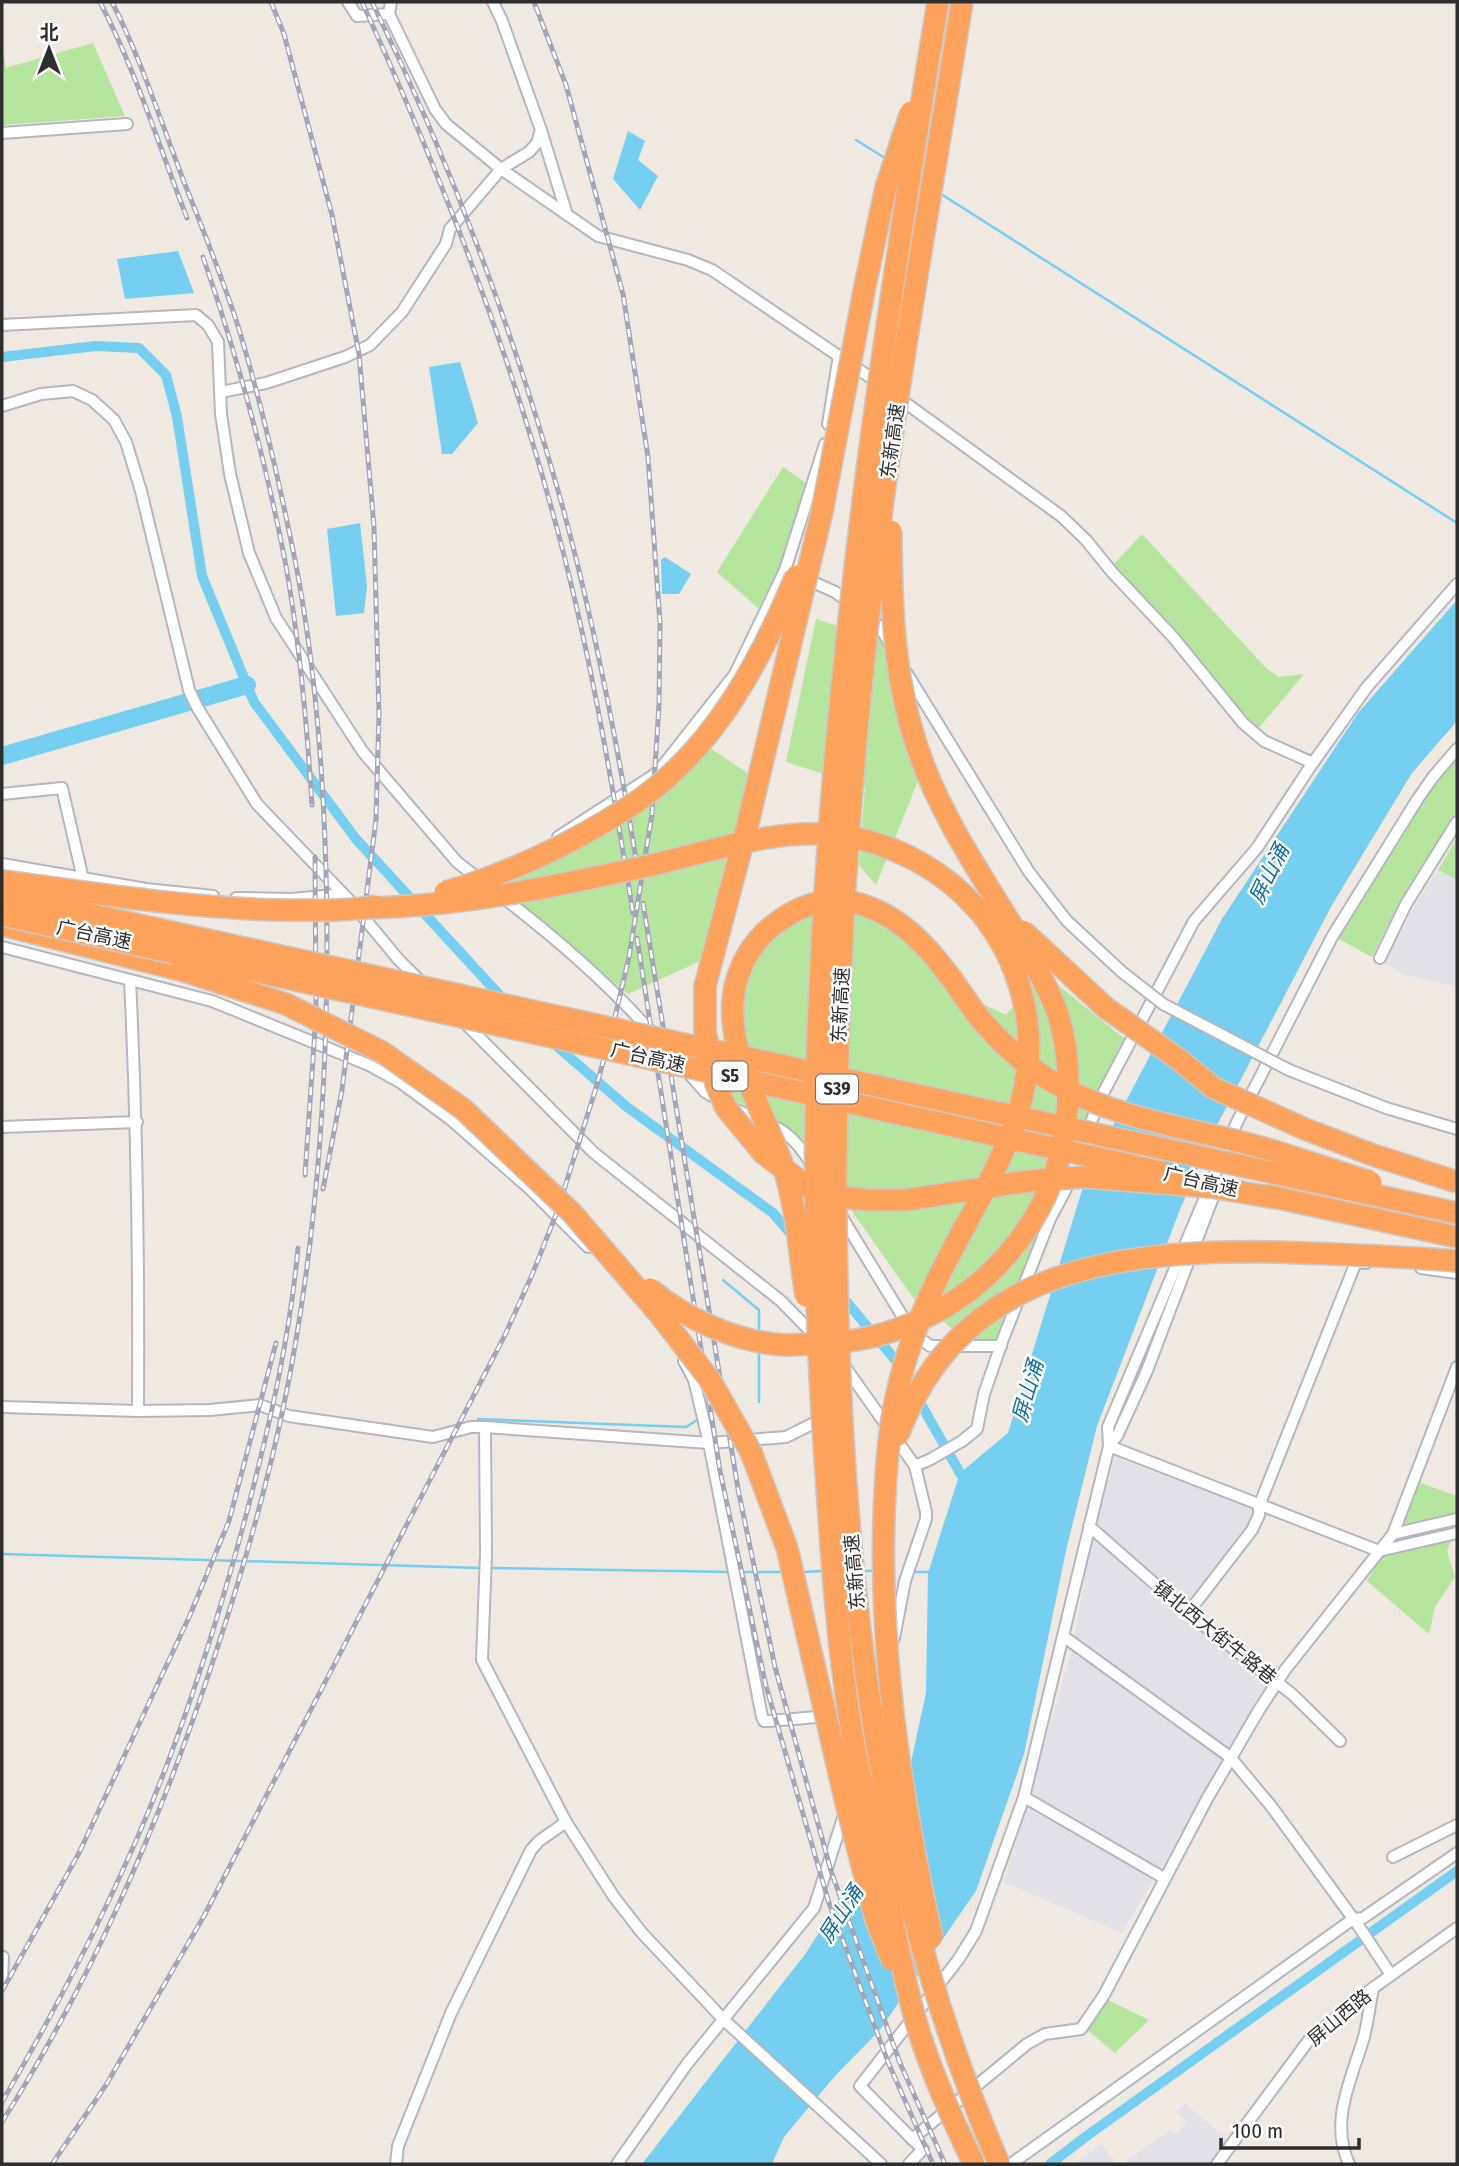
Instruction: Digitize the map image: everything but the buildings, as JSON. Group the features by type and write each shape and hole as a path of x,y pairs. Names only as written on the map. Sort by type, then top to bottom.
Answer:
{"highway":[{"name":"东新高速","path":"938,2 862,499 831,790 819,991 816,1110 820,1384 836,1614 850,1723 916,2021 936,2077 974,2164"},
{"name":"东新高速","path":"962,2 892,438 863,675 847,859 836,1131 838,1321 843,1450 858,1627 867,1697 904,1881 922,1949 953,2042 999,2164"},
{"path":"926,70 886,187 864,286 822,513 747,827 705,986 703,1014 716,1084 726,1108 749,1138 783,1170 808,1187 841,1198 906,1199 1040,1180 1084,1178 1211,1187 1276,1198"},
{"path":"610,1257 666,1303 702,1323 744,1338 783,1345 852,1342 883,1335 923,1319 990,1275 1031,1226 1045,1200 1061,1155 1068,1098 1065,1047 1060,1021 1049,993 941,806 920,754 903,693 892,606 892,438"},
{"path":"363,908 449,891 507,872 603,823 644,796 669,775 728,707 749,676 771,633 822,513"},
{"path":"2,881 201,907 299,910 429,906 618,873 765,839 809,834 856,839 900,853 942,877 976,908 999,938 1019,984 1028,1027 1027,1082 1018,1117 1006,1147 938,1278 917,1328 895,1401 887,1471 884,1564 894,1722 917,1867 953,2042"},
{"name":"广台高速","path":"2,895 1457,1213"},
{"path":"820,1384 790,1192 783,1166 745,1070 738,1043 733,1003 736,982 743,963 759,938 790,913 831,900 864,905 906,928 925,945 998,1038 1040,1073 1074,1094 1125,1112 1266,1149 1457,1207"},
{"path":"999,904 1046,954 1106,1008 1214,1088 1305,1129 1373,1155 1457,1182"},
{"name":"广台高速","path":"2,915 1457,1237"},
{"path":"2,925 181,970 286,1004 382,1052 463,1110 572,1213 660,1315 710,1380 751,1452 786,1548 876,1920 916,2021"},
{"path":"887,1471 911,1404 929,1375 959,1338 993,1310 1047,1280 1099,1265 1157,1256 1227,1252 1363,1254 1457,1261"}],"street":[{"path":"348,2 357,16 388,14"},
{"path":"391,2 388,14 446,124 501,169 598,236 688,260 712,270 839,355 1061,516 1173,637 1243,723 1264,741 1313,763"},
{"path":"493,2 541,130 567,215"},
{"path":"2,133 127,124"},
{"path":"221,392 267,383 345,357 370,345 402,312 446,244 450,229 501,169 529,152 537,143 541,130"},
{"path":"2,325 196,315 208,325 218,342 221,414 230,474 249,553 276,618 363,751 457,862 526,915 626,1003 705,1092 732,1108 778,1128 800,1144 872,1270 912,1332 930,1346 1001,1346"},
{"path":"475,876 558,837 657,773 735,674 785,570 825,447 839,355"},
{"path":"2,406 41,394 73,391 92,400 114,420 126,442 141,491 189,690 257,804 343,894 398,959 492,1049 594,1153 781,1301 845,1366 915,1466 926,1519 905,1581 877,1713 814,1908 687,2064 617,2164"},
{"path":"785,570 835,592 880,627 917,692 1029,872 1067,921 1122,972 1163,1004 1289,1070 1386,1108 1457,1129"},
{"path":"915,1466 931,1460 962,1441 974,1433 979,1424 984,1395 1001,1346 1049,1219 1065,1191 1098,1101 1194,921 1256,848 1367,687 1457,584"},
{"path":"909,2164 923,2149 860,2086 958,1960 976,1931 1024,1797 1109,1446 1117,1436 1146,1373 1228,1161 1237,1122 1332,937 1417,800 1457,749"},
{"path":"2,794 62,788 83,878"},
{"path":"1380,958 1406,904 1457,822"},
{"path":"2,864 146,889 231,898 292,899 343,894"},
{"path":"2,947 212,1002 369,1065 400,1082 450,1119 530,1189 601,1259 684,1361 694,1380 764,1721 877,1713"},
{"path":"130,980 137,1122 138,1411"},
{"path":"2,1127 137,1122"},
{"path":"1188,1613 1252,1530 1259,1515 1259,1506 1356,1262 1457,1273"},
{"path":"912,2139 1027,2044 1045,2034 1081,2029 1104,1994 1230,1757 1277,1682 1393,1534 1457,1367"},
{"path":"2,1407 138,1411 210,1410 260,1405 289,1416 433,1437 471,1427 485,1427 709,1443 786,1437 866,1397"},
{"path":"485,1427 486,1554 482,1660 566,1822 614,1897 642,1933 723,2020 881,2164"},
{"path":"1109,1446 1379,1551 1457,1533"},
{"path":"1393,1534 1457,1519"},
{"name":"镇北西大街牛路巷","path":"1089,1526 1188,1613 1277,1682 1340,1741"},
{"path":"1063,1636 1230,1757 1271,1806 1391,1975"},
{"path":"1024,1797 1164,1878"},
{"path":"396,2164 397,2146 451,2013 531,1850 566,1822"},
{"path":"1393,1857 1457,1825"},
{"path":"1012,2164 1457,1853"},
{"name":"屏山西路","path":"1217,2164 1309,2040 1373,1988 1457,1928"},
{"path":"2,1981 3,1957"},
{"path":"1349,2164 1343,2146 1341,2110 1364,2035 1373,1988"}],"shaded area":[{"path":"1438,870 1457,880 1457,987 1405,975 1385,964 1411,912"},
{"path":"1115,1457 1255,1511 1225,1559 1177,1618 1204,1630 1271,1681 1122,1933 1004,1882 1071,1653 1092,1540"},
{"path":"1185,2103 1229,2141 1213,2164 1122,2164 1170,2130 1175,2134 1187,2122 1176,2112"},
{"path":"1101,2144 1117,2164 1075,2164"}],"green space":[{"path":"93,43 125,116 2,125 2,44 6,68"},
{"path":"783,467 807,484 780,568 758,608 717,572"},
{"path":"1142,534 1267,669 1279,677 1304,674 1257,730 1113,565"},
{"path":"816,619 884,641 918,781 876,885 859,865 865,787 786,762"},
{"path":"707,746 764,784 707,958 628,994 495,886"},
{"path":"1457,756 1457,812 1400,901 1372,957 1337,938 1422,803"},
{"path":"1457,838 1457,880 1438,870"},
{"path":"811,911 867,912 912,940 947,987 1006,1015 1042,972 1126,1040 1097,1090 996,1340 968,1341 914,1299 801,1139 779,1121 731,1099 658,1027 729,1042 749,965 781,925"},
{"path":"1418,1482 1457,1496 1457,1527 1447,1551 1455,1577 1435,1607 1429,1634 1367,1581 1409,1508"},
{"path":"1106,1999 1149,2020 1115,2053 1086,2029"}],"water":[{"path":"628,131 645,141 638,160 658,176 640,210 613,179"},
{"path":"178,251 194,293 125,299 117,259"},
{"path":"460,362 478,423 452,454 442,454 429,367"},
{"path":"360,523 367,586 364,613 336,616 327,529"},
{"path":"665,557 691,574 679,594 662,594 661,560"},
{"name":"屏山涌","path":"1457,600 1457,721 1412,773 1332,905 1215,1129 1181,1207 1097,1426 1067,1546 1024,1754 976,1891 879,2031 835,2076 784,2137 772,2164 642,2164 806,1953 903,1799 926,1693 928,1573 960,1473 1008,1433 1086,1177 1222,919 1358,713"}],"waterway":[{"path":"856,140 885,158"},
{"path":"941,194 1457,523"},
{"path":"2,357 96,346 139,348 166,375 177,417 202,576 254,702 356,839 504,1000"},
{"path":"2,756 247,685"},
{"path":"552,1042 627,1107 773,1213 795,1239"},
{"path":"723,1280 759,1310 759,1333"},
{"path":"840,1294 897,1362 960,1473 967,1480"},
{"path":"759,1350 759,1402"},
{"path":"478,1419 686,1427 697,1420"},
{"path":"2,1554 481,1568"},
{"path":"488,1568 730,1572"},
{"path":"803,1572 824,1571"},
{"path":"862,1571 877,1571"},
{"path":"736,1572 782,1572"},
{"path":"911,1572 929,1572"},
{"path":"1050,2164 1457,1871"}],"railway":[{"path":"100,2 136,82 187,218"},
{"path":"2,2122 66,2012 122,1897 171,1779 227,1620 260,1504 288,1386 312,1228 322,1109 327,989 325,831 313,676 295,560 269,441 237,323 142,70 112,2"},
{"path":"271,2 284,34 332,215 359,354 374,527 379,714 376,819 342,1090 323,1189"},
{"path":"362,2 442,186 489,312 531,439 564,553 587,655 633,913"},
{"path":"372,2 426,118 474,237 537,419 592,625 638,872"},
{"path":"52,2164 106,2085 204,1916 505,1335 557,1212 596,1088 629,957 652,814 659,705 660,623 648,457 623,294 566,85 534,2"},
{"path":"203,257 250,410 286,566 302,685 312,805"},
{"path":"305,1175 316,1015 315,857"},
{"path":"643,903 738,1489 775,1667 831,1871 900,2063 945,2164"},
{"path":"637,938 720,1471 766,1686 828,1900 888,2062 933,2164"},
{"path":"2,2102 105,1909 152,1803 198,1678 264,1444 284,1347 298,1248"},
{"path":"2,1991 79,1853 190,1615 229,1521 276,1343"}]}
